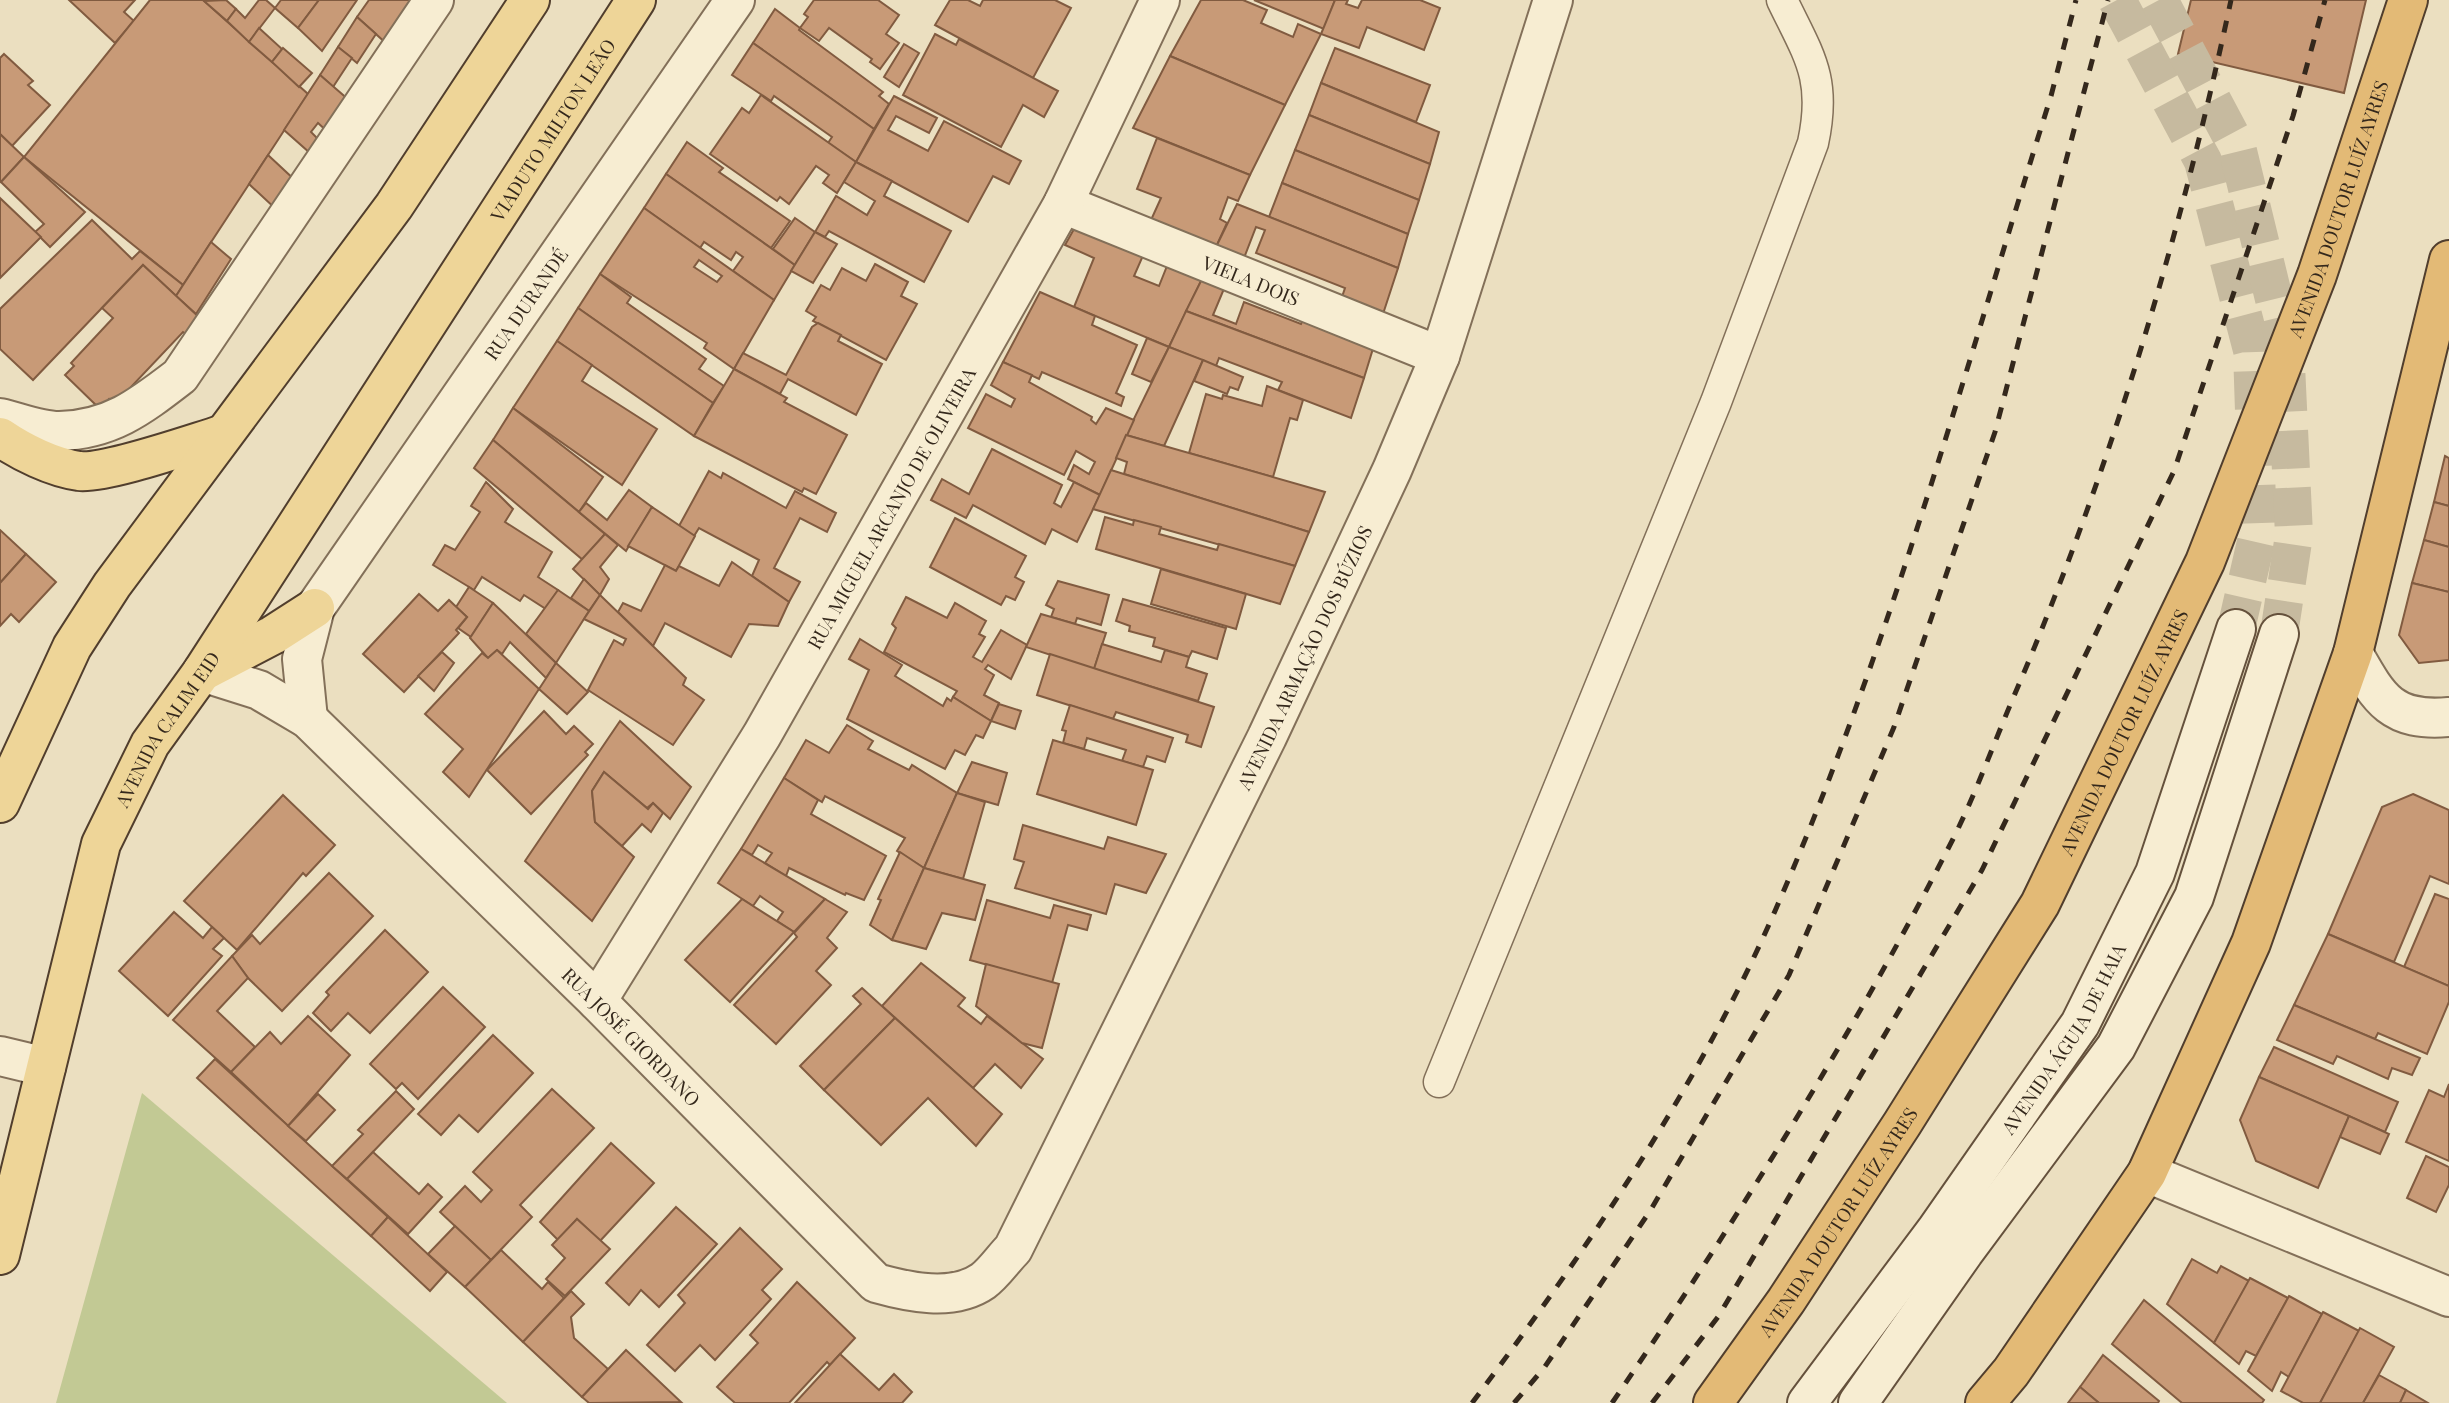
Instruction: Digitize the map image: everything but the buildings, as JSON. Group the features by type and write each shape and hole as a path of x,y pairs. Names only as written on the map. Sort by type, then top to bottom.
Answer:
{"highway":[{"name":"AVENIDA DOUTOR LUÍZ AYRES","path":"1713,1403 1786,1301 1902,1124 2040,904 2205,562 2317,275 2408,0"},
{"path":"1984,1403 2041,1330 2147,1173 2251,943 2353,653 2449,260"}],"main road":[{"path":"0,803 72,647 112,585 394,206 530,0"},
{"name":"VIADUTO MILTON LEÃO","path":"469,260 636,0"},
{"name":"AVENIDA CALIM EID","path":"0,1255 21,1061 101,844 150,744 202,672 469,260"},
{"path":"0,437 17,448 81,471 117,465 221,435"},
{"path":"202,672 273,635 316,608"}],"street":[{"path":"0,418 57,431 91,427 134,412 180,376 434,0"},
{"name":"RUA DURANDÉ","path":"316,608 735,0"},
{"name":"RUA MIGUEL ARCANJO DE OLIVEIRA","path":"597,1001 762,736 1063,204 1160,0"},
{"name":"AVENIDA ARMAÇÃO DOS BÚZIOS","path":"982,1282 1013,1249 1261,750 1392,470 1440,356 1553,0"},
{"name":"VIELA DOIS","path":"1063,204 1440,356"},
{"path":"308,719 302,659 316,608"},
{"name":"AVENIDA ÁGUIA DE HAIA","path":"1807,1403 1937,1229 2080,1024 2155,873 2236,629"},
{"name":"AVENIDA ÁGUIA DE HAIA","path":"1858,1403 1964,1252 2116,1047 2194,897 2279,635"},
{"path":"2353,653 2374,691 2390,705 2420,719 2449,717"},
{"name":"RUA JOSÉ GIORDANO","path":"202,672 259,690 308,719 597,1001 876,1283 912,1293 942,1294 982,1282"},
{"path":"2147,1173 2449,1297"}],"lane":[{"path":"1439,1082 1716,402 1813,143 1821,108 1814,65 1782,0"}],"green space":[{"path":"142,1093 507,1403 56,1403"}],"tunnel":[{"path":"2117,0 2203,161 2252,350 2258,533 2236,629"},
{"path":"2159,0 2237,147 2285,344 2294,535 2279,634"}],"railway":[{"path":"1472,1403 1557,1286 1638,1166 1711,1041 1775,911 1855,711 1890,610 2051,96 2076,0"},
{"path":"1514,1403 1544,1368 1650,1211 1789,975 1894,727 1995,432 2108,0"},
{"path":"1612,1403 1704,1266 1834,1056 1915,912 1969,806 2046,618 2110,445 2165,269 2231,0"},
{"path":"1652,1403 1718,1317 1982,870 2174,471 2293,116 2325,0"}]}
